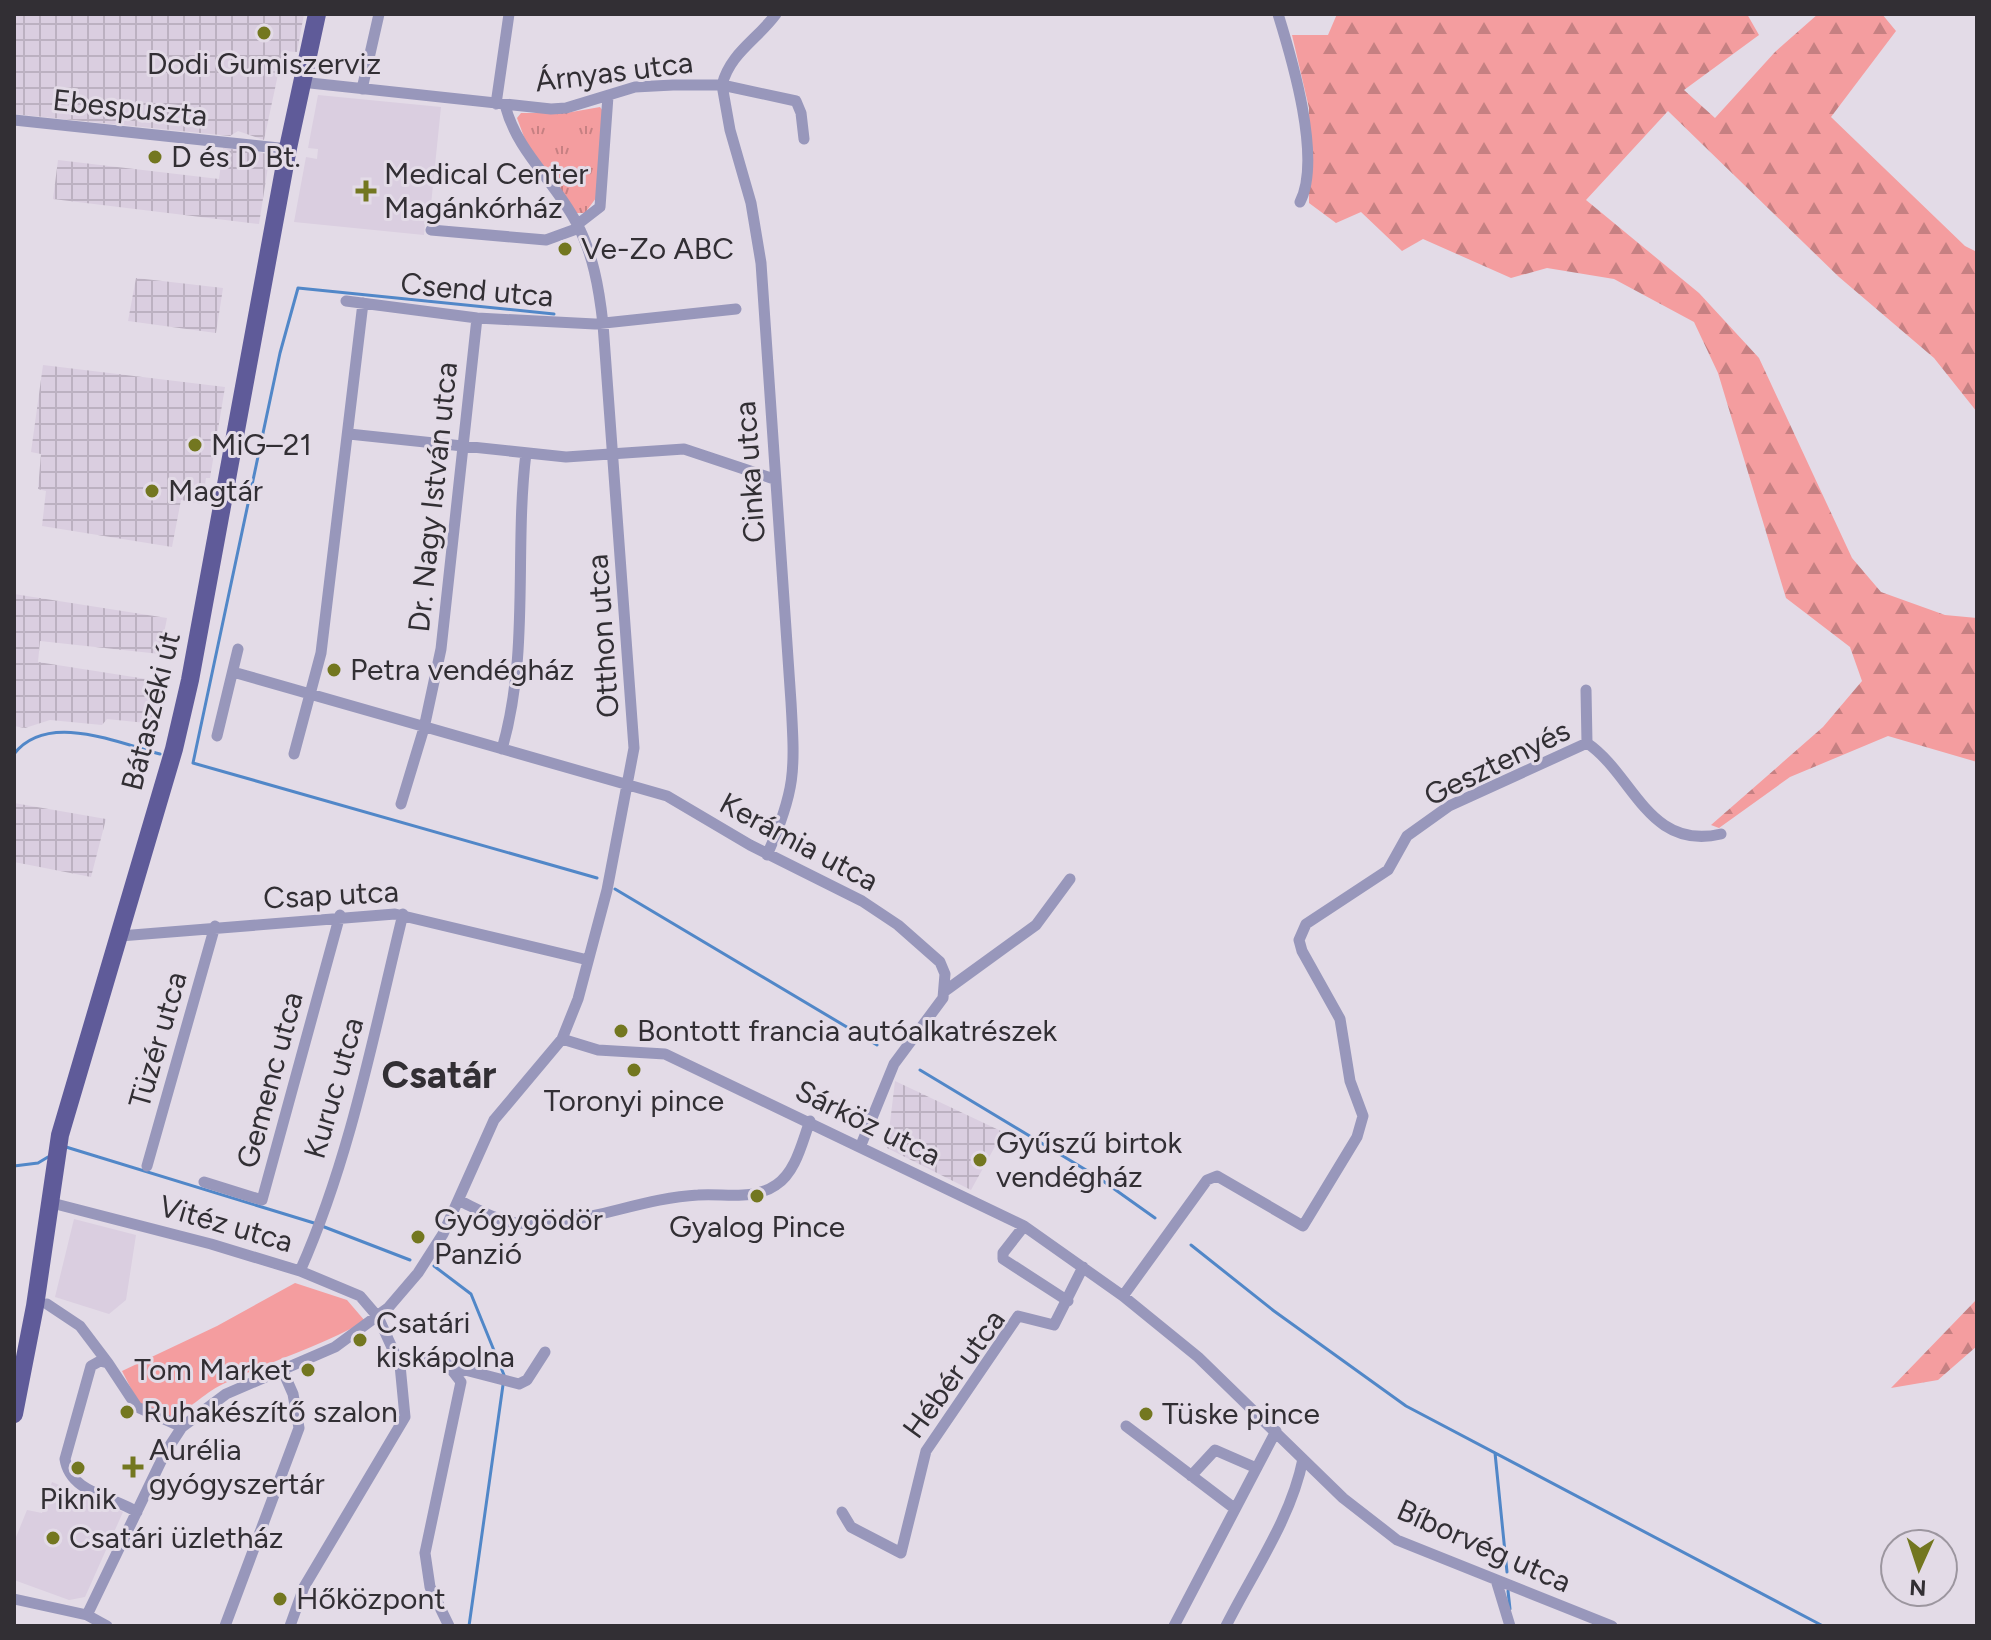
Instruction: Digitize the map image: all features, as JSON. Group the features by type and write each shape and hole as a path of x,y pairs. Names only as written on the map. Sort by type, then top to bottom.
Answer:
{"main road":[{"name":"Bátaszéki út","path":"14,1414 35,1306 48,1202 66,1114 172,757 208,590 288,149 317,14"}],"street":[{"path":"362,89 379,14"},
{"path":"501,105 509,14"},
{"path":"722,85 726,67 736,54 764,31 776,14"},
{"path":"1278,14 1301,91 1307,174 1300,202"},
{"name":"Árnyas utca","path":"301,82 501,105 566,108 635,87 722,85 796,101 801,113 804,139"},
{"name":"Cinka utca","path":"722,85 730,130 751,203 761,263 795,771 787,809 767,855"},
{"path":"578,226 600,207 608,96"},
{"name":"Otthon utca","path":"501,105 516,138 578,226 596,274 603,324 633,691 634,748 629,785 588,960 562,1039"},
{"name":"Ebespuszta","path":"14,120 288,149"},
{"name":"Csend utca","path":"431,230 546,240 578,226"},
{"name":"Csend utca","path":"346,301 477,318 603,324 736,309"},
{"path":"294,754 321,653 363,303"},
{"name":"Dr. Nagy István utca","path":"424,728 441,649 477,318"},
{"path":"349,434 526,453 613,455 684,449 774,479"},
{"path":"502,749 515,704 519,661 519,513 526,453"},
{"path":"217,736 238,649"},
{"name":"Kerámia utca","path":"233,672 667,796 767,855 862,901 898,925 940,962 945,974 945,991"},
{"path":"1586,690 1587,743"},
{"path":"401,804 424,728"},
{"name":"Gesztenyés","path":"1123,1296 1207,1180 1217,1176 1303,1226 1357,1137 1363,1116 1350,1081 1340,1019 1302,951 1299,940 1306,924 1388,870 1407,836 1449,806 1587,743 1627,788 1677,834 1702,838 1721,834"},
{"path":"861,1145 894,1064 945,991 1036,925 1070,879"},
{"name":"Csap utca","path":"120,936 340,915 403,914 588,960"},
{"name":"Kuruc utca","path":"300,1271 322,1218 390,979 403,914"},
{"name":"Gemenc utca","path":"204,1182 262,1200 340,915"},
{"name":"Tüzér utca","path":"147,1166 215,926"},
{"path":"87,1615 182,1427 226,1394 335,1347 378,1317 418,1273 460,1201 494,1120 562,1039"},
{"name":"Sárköz utca","path":"562,1039 598,1050 665,1054 861,1145 1024,1226 1123,1296 1198,1357 1276,1431"},
{"path":"460,1201 515,1223 535,1223 576,1218 670,1198 761,1192 777,1185 792,1168 810,1121"},
{"name":"Vitéz utca","path":"48,1202 197,1240 300,1271 360,1296 378,1317"},
{"path":"1024,1226 1003,1253 1003,1259 1068,1301"},
{"name":"Hébér utca","path":"842,1512 851,1527 901,1553 921,1463 934,1438 1018,1316 1054,1325 1083,1267"},
{"path":"47,1304 80,1326 137,1407 182,1427"},
{"path":"290,1626 304,1587 405,1417 400,1365 378,1317"},
{"path":"457,1373 465,1370 519,1384 527,1380 545,1352"},
{"path":"400,1365 431,1358 444,1360 461,1382 425,1553 430,1587 449,1626"},
{"path":"108,1363 94,1363 87,1374 65,1459 67,1472 74,1482 137,1512"},
{"path":"225,1626 299,1428 293,1394 282,1369"},
{"path":"1126,1426 1234,1508"},
{"path":"1174,1626 1254,1467 1276,1431"},
{"name":"Bíborvég utca","path":"1276,1431 1351,1505 1397,1540 1612,1626"},
{"path":"1191,1476 1215,1450 1254,1467"},
{"path":"1226,1626 1279,1526 1303,1459"},
{"path":"1496,1580 1510,1626"},
{"path":"14,1592 36,1603"},
{"path":"14,1599 87,1615 107,1626"}],"shaded area":[{"path":"14,14 304,14 297,52 283,51 264,140 238,131 230,136 14,114"},
{"path":"318,95 441,107 429,224 425,224 424,235 294,222 306,157 317,159 318,149 308,148"},
{"path":"223,148 270,154 259,224 53,199 58,160 219,179"},
{"path":"136,278 223,288 216,333 128,321"},
{"path":"43,365 225,387 210,478 206,478 202,504 181,500 172,547 42,526 46,491 38,489 41,454 31,452"},
{"path":"14,594 167,618 160,654 40,641 38,662 159,681 154,714 146,723 107,719 102,725 50,720 25,728 14,726"},
{"path":"14,803 106,819 91,877 14,862"},
{"path":"895,1081 1003,1132 971,1190 887,1148"},
{"path":"74,1219 136,1235 126,1300 109,1314 55,1297"},
{"path":"52,1482 123,1512 85,1597 69,1600 14,1580 14,1542 27,1510 42,1513"}],"green space":[{"path":"1337,14 1747,14 1759,35 1684,90 1715,118 1775,52 1818,14 1882,14 1896,31 1831,117 1965,246 1977,252 1977,412 1934,358 1839,277 1668,111 1586,200 1699,293 1759,358 1852,558 1881,592 1945,615 1977,618 1977,762 1888,736 1790,777 1719,828 1711,825 1823,727 1862,681 1850,647 1786,598 1718,373 1694,322 1614,279 1547,268 1511,278 1423,239 1402,251 1361,212 1336,223 1309,203 1309,108 1292,35 1328,35"},
{"path":"600,107 603,111 596,198 585,213 576,213 530,153 517,118 521,113 566,113"},
{"path":"295,1283 347,1300 365,1321 223,1384 166,1418 138,1402 122,1371 217,1326"},
{"path":"1977,1299 1977,1346 1938,1380 1891,1388"}],"waterway":[{"path":"193,763 280,353 298,288 554,314"},
{"path":"14,754 28,741 45,734 64,732 104,738 160,754"},
{"path":"193,763 597,878"},
{"path":"615,889 877,1045"},
{"path":"920,1070 1096,1176 1155,1218"},
{"path":"66,1147 314,1223 410,1260"},
{"path":"14,1166 38,1163 48,1157"},
{"path":"1191,1245 1274,1311 1406,1406 1823,1626"},
{"path":"434,1266 471,1294 504,1375"},
{"path":"469,1626 503,1385"},
{"path":"1495,1453 1507,1572"},
{"path":"1508,1591 1510,1609"}],"place":[{"name":"Dodi Gumiszerviz","path":"264,33"},
{"name":"D és D Bt.","path":"155,157"},
{"name":"Medical Center Magánkórház","path":"366,191"},
{"name":"Ve-Zo ABC","path":"565,249"},
{"name":"MiG–21","path":"195,445"},
{"name":"Magtár","path":"152,491"},
{"name":"Petra vendégház","path":"334,670"},
{"name":"Bontott francia autóalkatrészek","path":"621,1031"},
{"name":"Toronyi pince","path":"634,1070"},
{"name":"Gyűszű birtok vendégház","path":"980,1160"},
{"name":"Gyalog Pince","path":"757,1196"},
{"name":"Gyógygödör Panzió","path":"418,1237"},
{"name":"Csatári kiskápolna","path":"360,1340"},
{"name":"Tom Market","path":"308,1370"},
{"name":"Ruhakészítő szalon","path":"127,1412"},
{"name":"Tüske pince","path":"1146,1414"},
{"name":"Aurélia gyógyszertár","path":"133,1467"},
{"name":"Piknik","path":"78,1468"},
{"name":"Csatári üzletház","path":"53,1538"},
{"name":"Hőközpont","path":"280,1599"}],"district":[{"name":"Csatár","path":"439,1075"}]}
